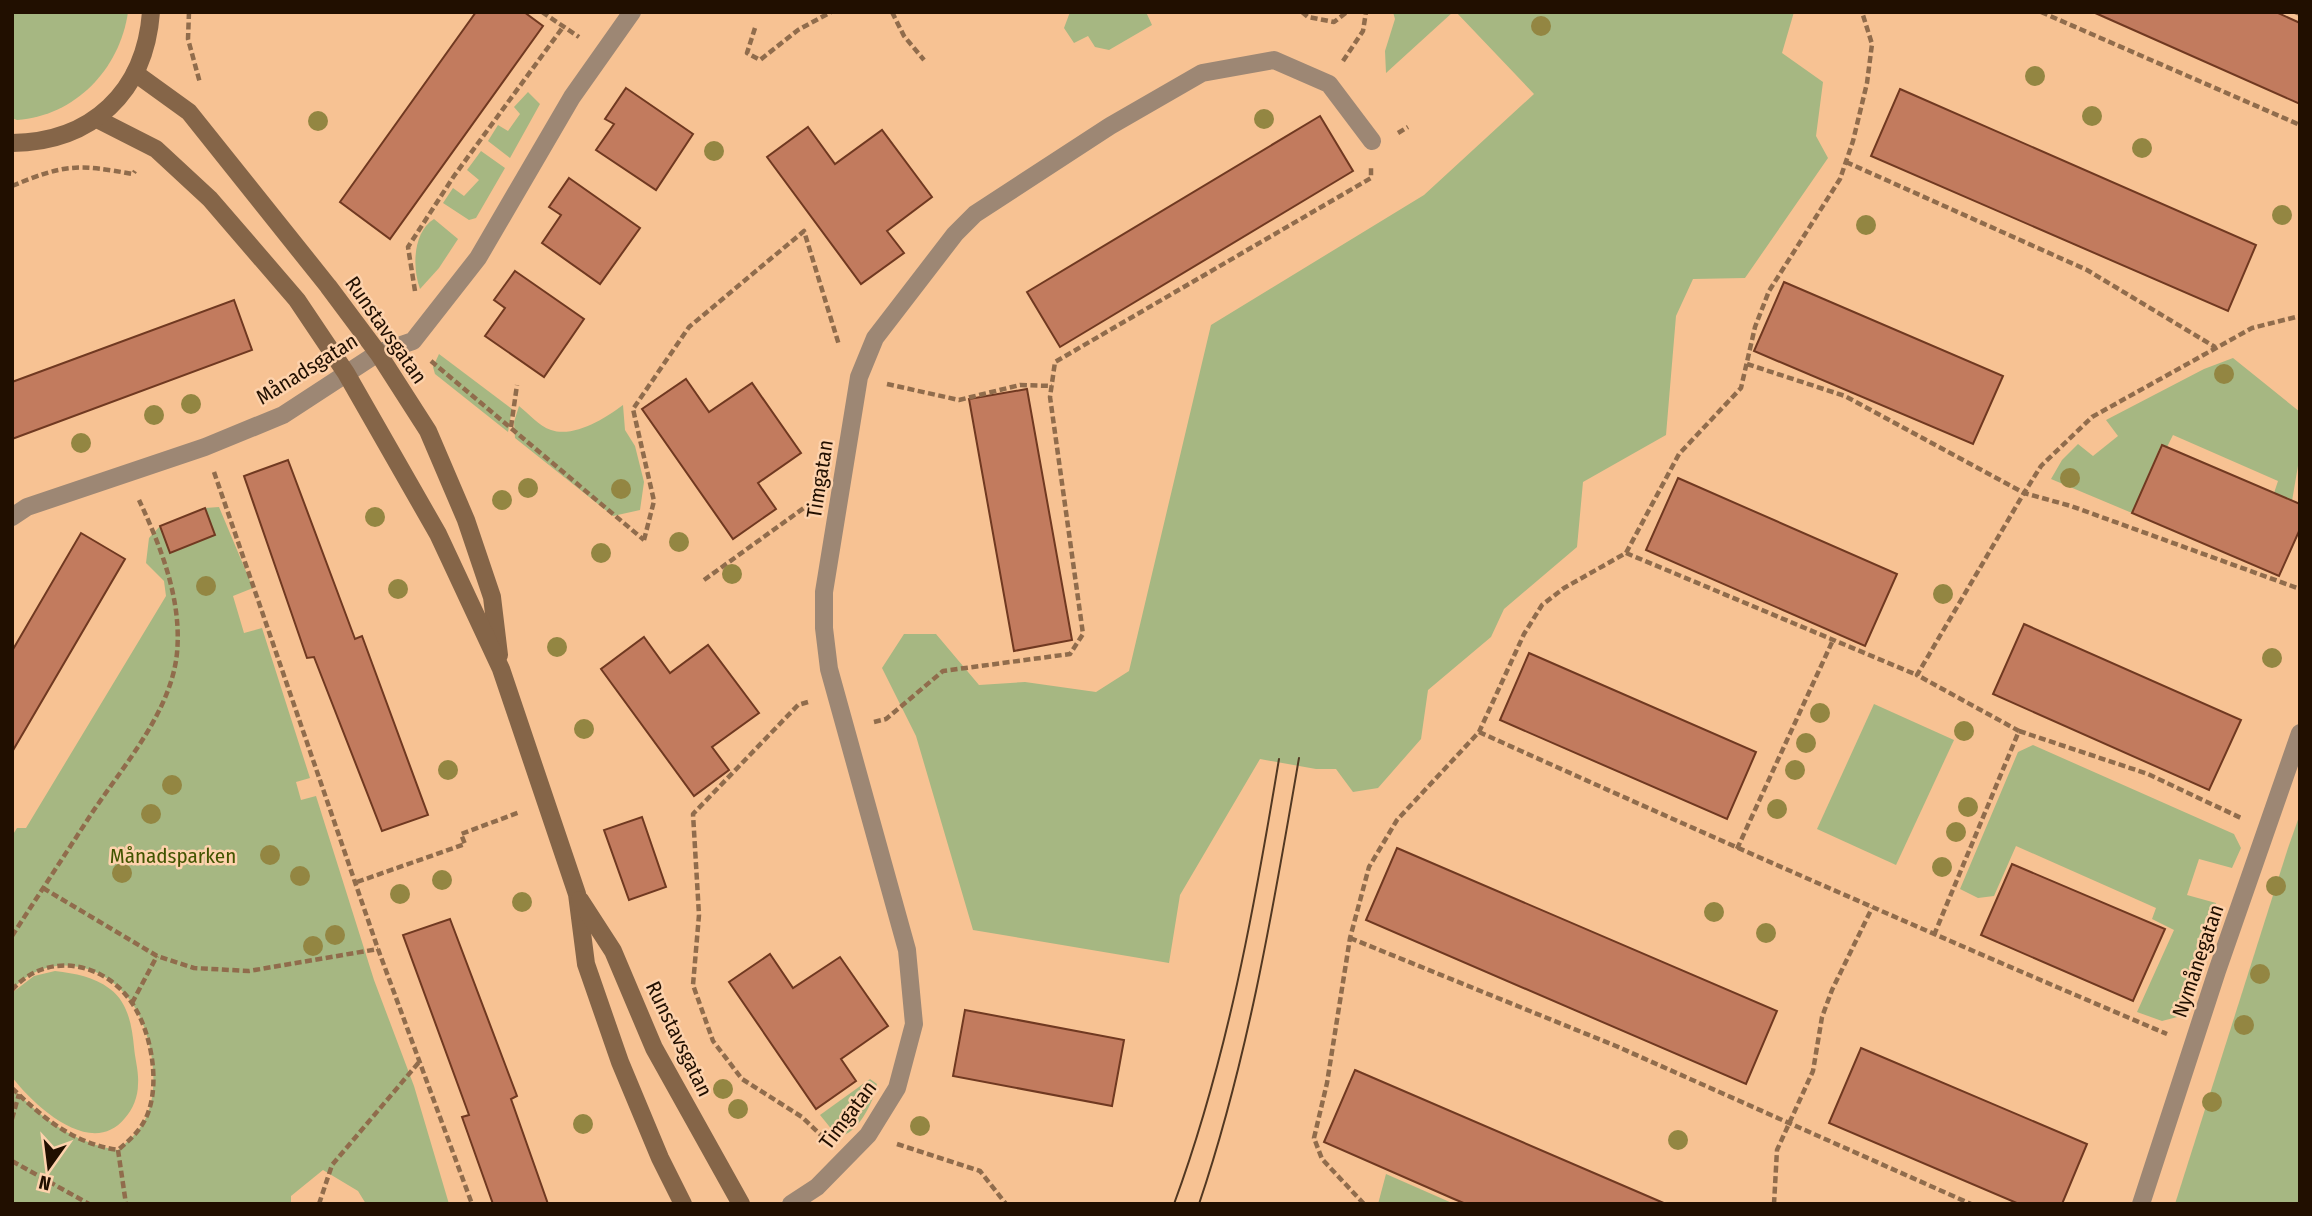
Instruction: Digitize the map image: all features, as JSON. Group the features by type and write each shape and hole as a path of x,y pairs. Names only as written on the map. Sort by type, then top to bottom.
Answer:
{"street":[{"path":"417,335 478,258 572,97 632,12"},
{"path":"12,143 56,138 97,119 120,96 135,73 147,42 151,13"},
{"name":"Timgatan","path":"791,1204 817,1187 868,1135 897,1088 914,1024 907,950 836,695 826,642 824,592 859,377 875,338 955,234 994,199 1202,73 1274,60 1329,84 1372,141"},
{"name":"Runstavsgatan","path":"135,73 189,112 378,353 428,432 466,520 492,597 501,669"},
{"name":"Runstavsgatan","path":"97,119 156,149 210,199 297,300 346,373 438,534 501,669 544,803 577,894 613,951 654,1048 741,1204"},
{"name":"Månadsgatan","path":"12,517 27,507 205,447 283,415 378,353 417,335"},
{"name":"Nymånegatan","path":"2141,1204 2300,733"},
{"name":"Runstavsgatan","path":"577,894 586,964 650,1134 683,1204"}],"path":[{"path":"189,112 202,94 188,39 190,12"},
{"path":"542,12 603,54"},
{"path":"755,28 747,53 760,60 799,30 831,12"},
{"path":"892,12 904,36 924,60"},
{"path":"1302,12 1308,17 1334,22 1347,12"},
{"path":"1329,84 1363,31 1366,12"},
{"path":"1364,1204 1322,1159 1314,1138 1327,1083 1350,938 1369,867 1397,820 1479,732 1514,654 1542,605 1564,588 1626,553 1679,454 1741,388 1755,327 1769,291 1820,214 1840,179 1846,162 1867,83 1872,44 1862,12"},
{"path":"2041,12 2300,125"},
{"path":"2295,12 2300,15"},
{"path":"563,27 454,176 408,247 417,335 433,364 644,540 654,501 633,409 689,327 804,231 845,365 859,377"},
{"path":"866,724 886,719 943,671 1070,654 1083,634 1050,397 1055,362 1371,178 1372,141"},
{"path":"1846,162 2087,270 2215,347"},
{"path":"1917,676 2041,466 2092,417 2252,328 2300,316"},
{"path":"1747,364 1844,396 2024,493 2071,506 2300,589"},
{"path":"511,427 517,385"},
{"path":"896,386 959,400 1020,385 1052,386"},
{"path":"205,447 243,549 379,949 472,1204"},
{"path":"12,936 157,713 170,686 177,654 177,616 160,547 127,474"},
{"path":"704,580 793,515"},
{"path":"1626,553 1917,676 2019,731 2148,774 2267,831"},
{"path":"1737,849 1833,640"},
{"path":"836,695 798,705 693,814 699,915 693,985 713,1041 742,1079 802,1117 846,1160"},
{"path":"1934,934 2019,731"},
{"path":"1479,732 1737,849 1817,880 1872,908 2194,1045"},
{"path":"357,882 465,844 461,834 544,803"},
{"path":"43,888 157,957 194,968 249,971 379,949"},
{"path":"1774,1204 1773,1174 1787,1124 1813,1071 1822,1017 1832,990 1872,908"},
{"path":"1350,938 1616,1046 1971,1204"},
{"path":"132,1003 157,957"},
{"path":"12,990 25,975 49,965 71,965 96,973 116,985 132,1003 150,1051 154,1085 149,1112 137,1134 118,1150 92,1146 67,1135 12,1088"},
{"path":"319,1204 332,1165 421,1060"},
{"path":"12,1119 19,1094"},
{"path":"868,1135 980,1171 1006,1204"},
{"path":"118,1150 126,1204"},
{"path":"12,1161 89,1204"}],"green space":[{"path":"12,12 128,12 115,52 105,70 91,86 58,109 38,117 17,120 12,118"},
{"path":"1070,12 1146,12 1152,25 1109,50 1095,47 1088,36 1074,43 1064,28"},
{"path":"1393,12 1453,12 1386,73 1385,51 1395,19"},
{"path":"1456,12 1794,12 1782,53 1823,82 1816,136 1828,158 1745,278 1693,279 1676,316 1666,435 1583,482 1577,547 1504,609 1491,637 1428,690 1421,739 1378,788 1353,792 1336,769 1316,769 1260,759 1180,895 1169,963 973,930 916,736 882,668 904,634 936,634 979,685 1025,682 1096,692 1129,671 1211,325 1424,195 1534,94"},
{"path":"528,92 540,104 510,158 488,141 498,125 508,131 520,114 514,107"},
{"path":"481,151 505,168 476,218 469,220 443,203 453,188 464,196 479,180 467,170"},
{"path":"434,219 458,239 439,268 420,289 415,261 418,241 427,225"},
{"path":"439,354 512,409 508,432 435,374 433,367"},
{"path":"2233,358 2300,412 2300,454 2292,501 2274,493 2278,481 2173,435 2167,447 2161,445 2132,513 2051,479 2062,460 2078,444 2093,456 2118,436 2106,420 2204,369"},
{"path":"623,405 625,430 635,446 644,482 640,510 613,516 515,438 514,422 519,406 542,426 560,432 589,425"},
{"name":"Månadsparken","path":"219,507 253,588 233,596 244,633 262,628 310,778 296,782 301,800 316,796 374,980 414,1086 449,1204 366,1204 358,1191 323,1170 291,1196 291,1204 12,1204 12,1088 48,1120 74,1136 118,1150 146,1119 152,1100 153,1072 149,1042 139,1014 120,989 106,978 91,970 58,966 41,970 12,990 12,836 17,828 26,828 166,596 164,581 146,563 149,538 160,526 170,553 215,535 205,508"},
{"path":"1874,704 1954,740 1896,865 1817,829"},
{"path":"2033,745 2234,834 2241,848 2232,868 2199,859 2187,895 2216,903 2181,1016 2162,1021 2137,1012 2174,930 2152,919 2156,908 2016,846 1994,896 1978,898 1960,889 2018,752"},
{"path":"2300,814 2300,1204 2175,1204 2288,848"},
{"path":"55,971 84,976 104,985 116,994 128,1015 138,1089 130,1111 112,1129 97,1133 81,1131 65,1124 35,1102 12,1077 13,992 34,976"},
{"path":"870,1079 877,1084 863,1117 851,1131 837,1136 820,1115"},
{"path":"1386,1174 1452,1203 1452,1204 1378,1204"}],"building":[{"path":"476,12 524,12 543,26 390,239 340,202"},
{"path":"2093,12 2276,12 2300,23 2300,104"},
{"path":"626,88 693,134 656,190 596,150 614,124 605,119"},
{"path":"1900,89 2256,245 2228,311 1871,156"},
{"path":"1320,116 1353,171 1060,347 1027,292"},
{"path":"808,127 835,164 882,130 932,197 887,231 904,253 861,284 767,157"},
{"path":"569,178 640,228 600,284 542,243 561,215 549,207"},
{"path":"515,271 584,319 544,377 485,336 505,308 494,300"},
{"path":"1784,282 2003,376 1973,444 1754,351"},
{"path":"234,300 252,350 12,439 12,382"},
{"path":"686,379 709,412 752,383 801,453 758,483 776,509 733,539 642,409"},
{"path":"1027,389 1072,640 1014,651 969,399"},
{"path":"2162,445 2300,504 2300,529 2279,576 2132,513"},
{"path":"288,460 355,639 362,636 428,815 382,831 314,657 307,658 244,476"},
{"path":"1678,478 1897,574 1865,646 1646,550"},
{"path":"205,508 215,535 170,553 160,526"},
{"path":"81,533 125,559 12,752 12,651"},
{"path":"2024,624 2241,720 2209,790 1993,694"},
{"path":"644,637 670,673 708,645 759,713 712,747 729,770 694,796 601,669"},
{"path":"1529,653 1756,752 1727,819 1500,720"},
{"path":"642,817 666,887 629,900 604,830"},
{"path":"1397,848 1777,1011 1746,1084 1366,920"},
{"path":"2012,864 2165,929 2133,1001 1981,935"},
{"path":"450,919 517,1096 511,1099 548,1204 493,1204 462,1117 469,1115 403,935"},
{"path":"770,954 793,988 840,957 888,1026 841,1059 856,1081 816,1109 729,982"},
{"path":"965,1010 1124,1040 1112,1106 953,1076"},
{"path":"1861,1048 2087,1144 2062,1204 2019,1204 1829,1123"},
{"path":"1355,1070 1666,1204 1466,1204 1454,1199 1324,1142"}],"tram line":[{"path":"1199,1204 1232,1094 1258,983 1299,758"},
{"path":"1174,1204 1193,1150 1224,1040 1260,872 1279,759"}]}
